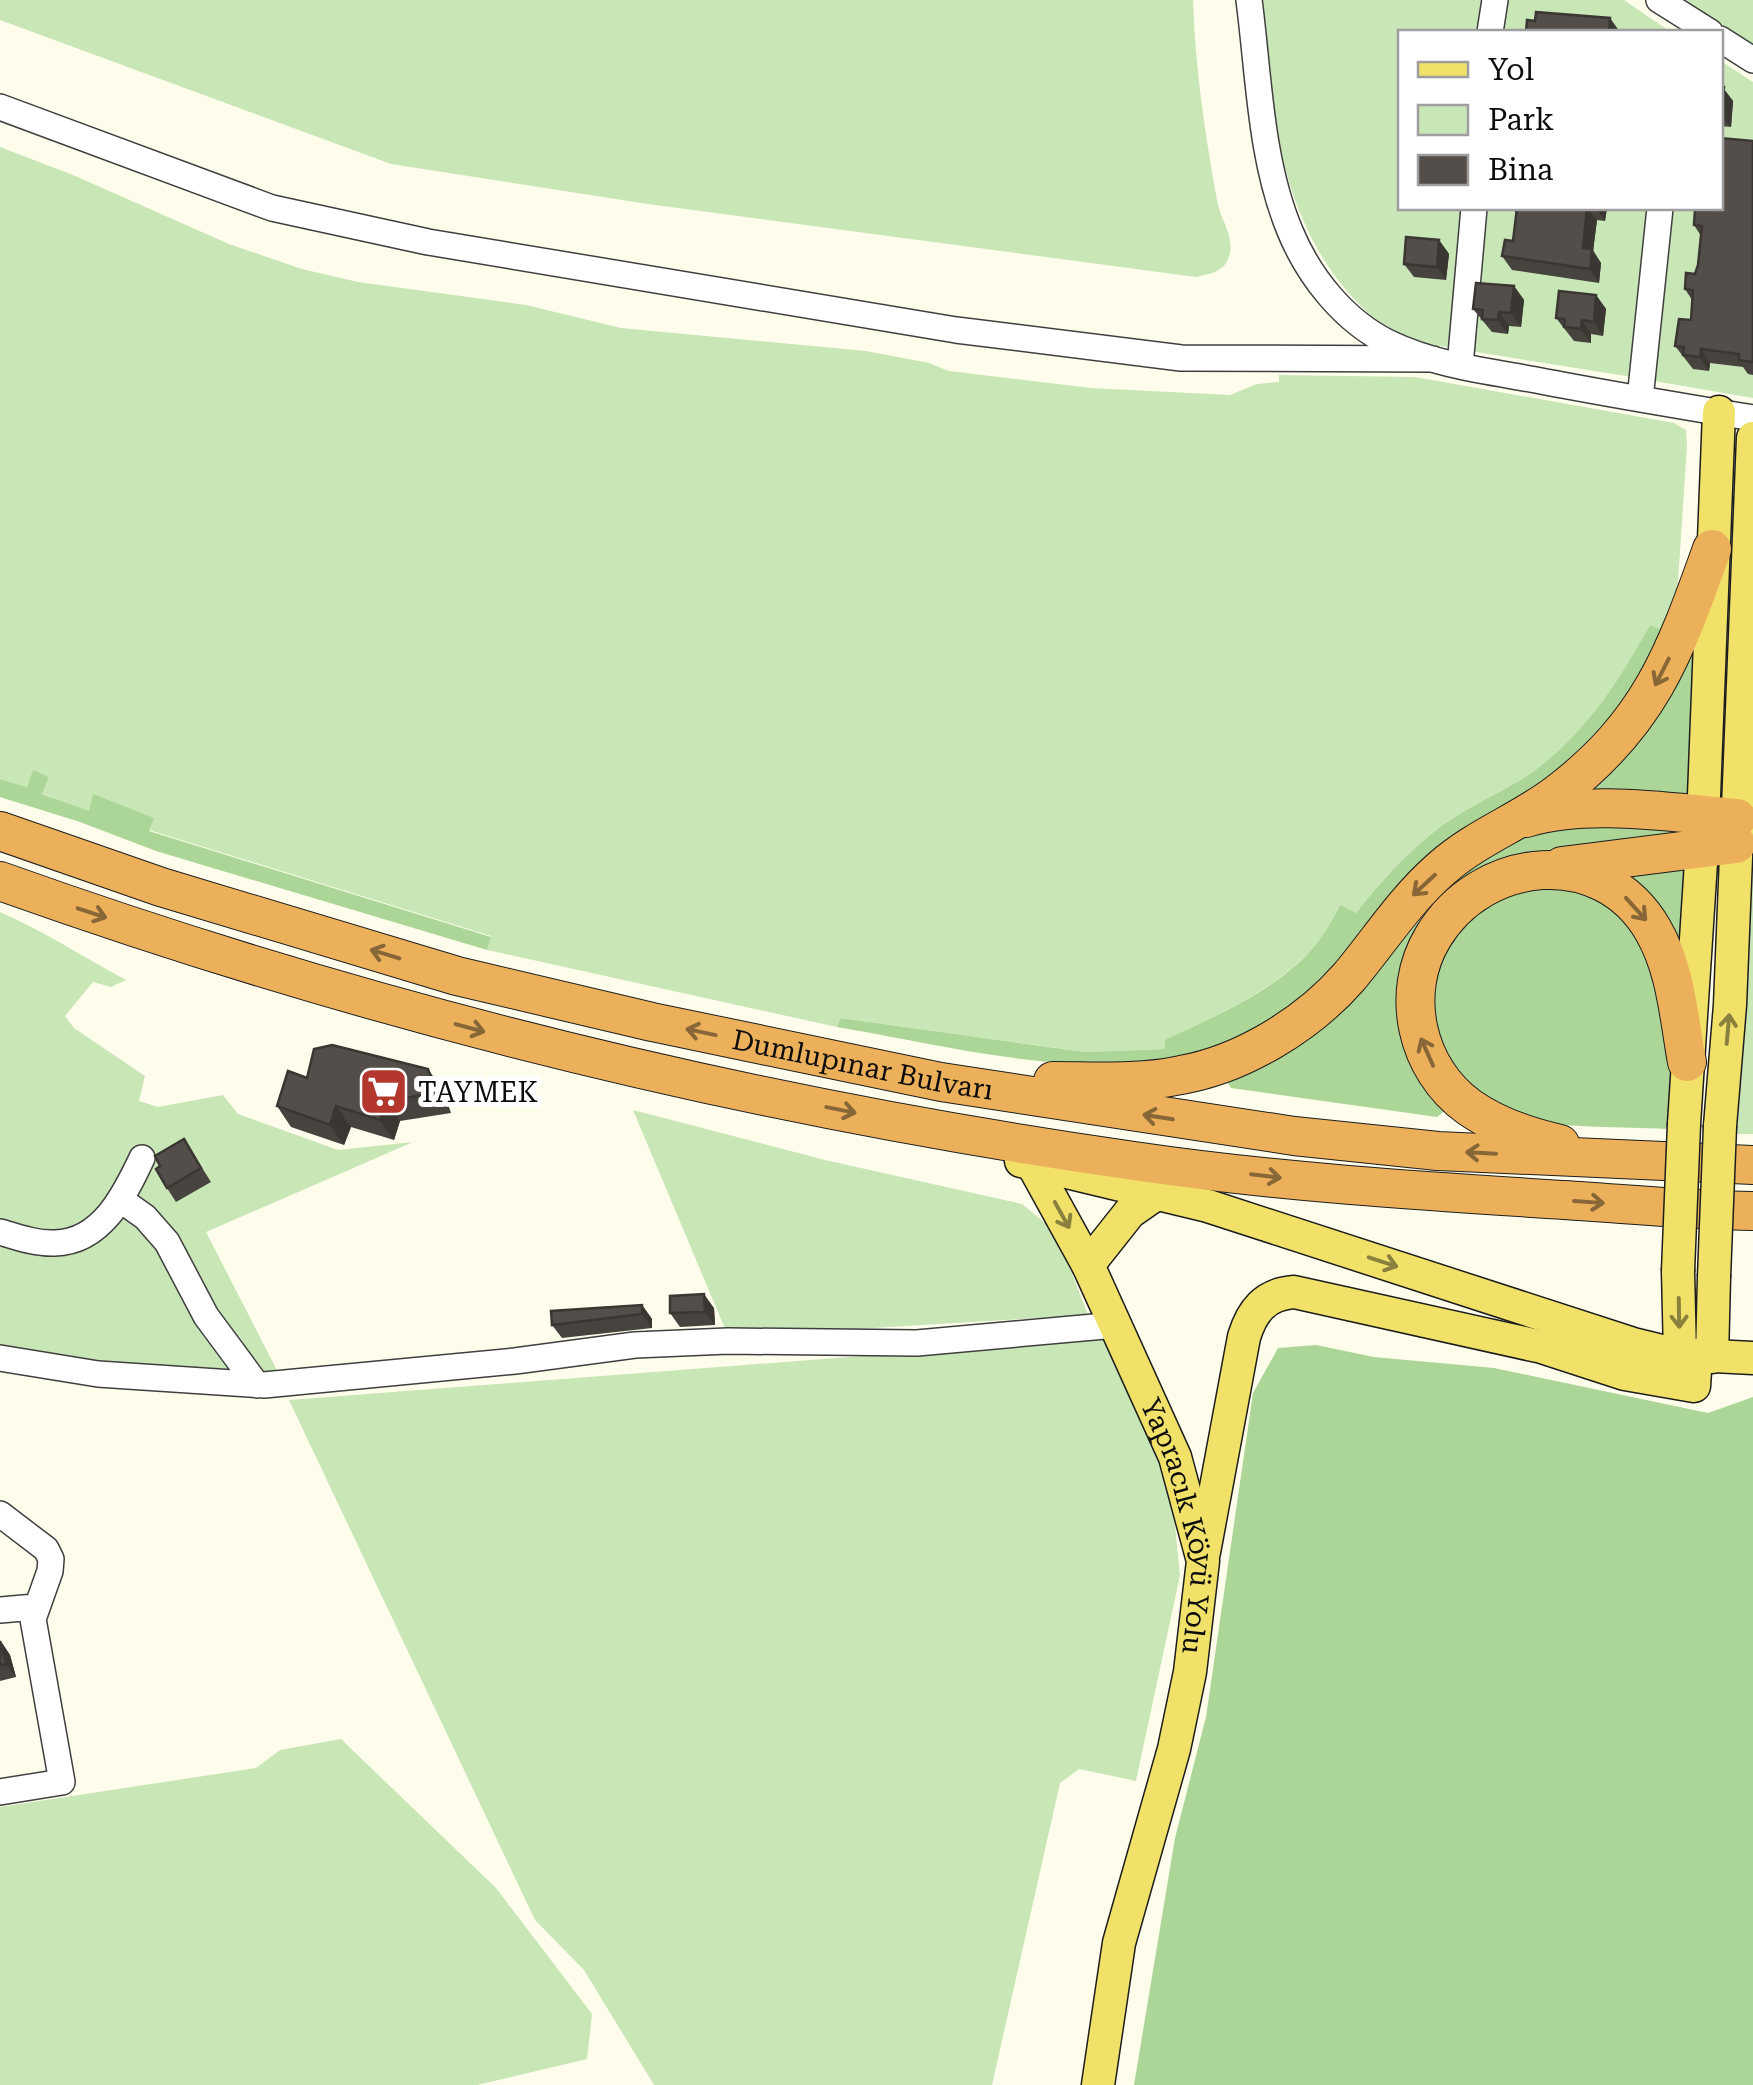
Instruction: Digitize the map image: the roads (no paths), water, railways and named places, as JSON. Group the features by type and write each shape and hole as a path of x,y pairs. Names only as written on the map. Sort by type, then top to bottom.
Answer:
{"highway":[{"path":"942,1082 1154,1079 1185,1075 1246,1052 1304,1020 1346,980 1413,894 1485,836 1556,795 1602,755 1643,708 1674,647 1712,550"},
{"path":"1514,821 1545,812 1643,811 1719,831"},
{"name":"Dumlupınar Bulvarı","path":"0,831 161,888 457,976 652,1022 942,1082 1294,1136 1438,1150 1753,1165"},
{"path":"1626,1160 1532,1138 1466,1105 1436,1072 1419,1033 1415,1008 1420,969 1434,936 1450,914 1506,878 1719,831"},
{"path":"1550,868 1598,878 1639,909 1664,952 1687,1062"},
{"name":"Dumlupınar Bulvarı","path":"0,881 282,974 434,1018 745,1092 954,1132 1136,1162 1320,1183 1753,1212"}],"main road":[{"path":"1202,1561 1244,1338 1249,1320 1270,1297 1294,1292 1542,1347 1625,1374 1694,1386 1696,1356 1714,1277 1730,1005 1719,831 1712,550 1720,412"},
{"path":"1696,1356 1678,1272 1687,1062 1719,831 1753,438"},
{"path":"954,1132 1034,1167 1260,1222 1572,1326 1696,1356 1753,1358"},
{"name":"Yapracık Köyü Yolu","path":"1034,1167 1088,1265 1175,1457 1202,1561 1190,1672 1174,1750 1119,1943 1098,2085"},
{"path":"1088,1265 1130,1212 1156,1194"}],"street":[{"path":"1490,30 1495,0"},
{"path":"1659,0 1680,24"},
{"path":"1248,4 1266,137 1280,202 1303,258 1337,304 1360,324 1386,342 1433,360 1753,418"},
{"path":"1723,41 1753,60"},
{"path":"0,107 272,208 428,242 956,330 1181,358 1433,360"},
{"path":"1460,366 1474,210"},
{"path":"1640,400 1660,210"},
{"path":"0,1232 56,1243 74,1239 110,1215 142,1158"},
{"path":"121,1200 167,1242 206,1316 257,1385"},
{"path":"0,1358 98,1374 257,1385 515,1361 635,1345 728,1341 918,1343 1116,1326"},
{"path":"0,1514 46,1549 50,1559 50,1571 35,1607 35,1635 62,1782 0,1792"},
{"path":"0,1610 35,1607"}],"place":[{"name":"TAYMEK","path":"383,1092"}]}
